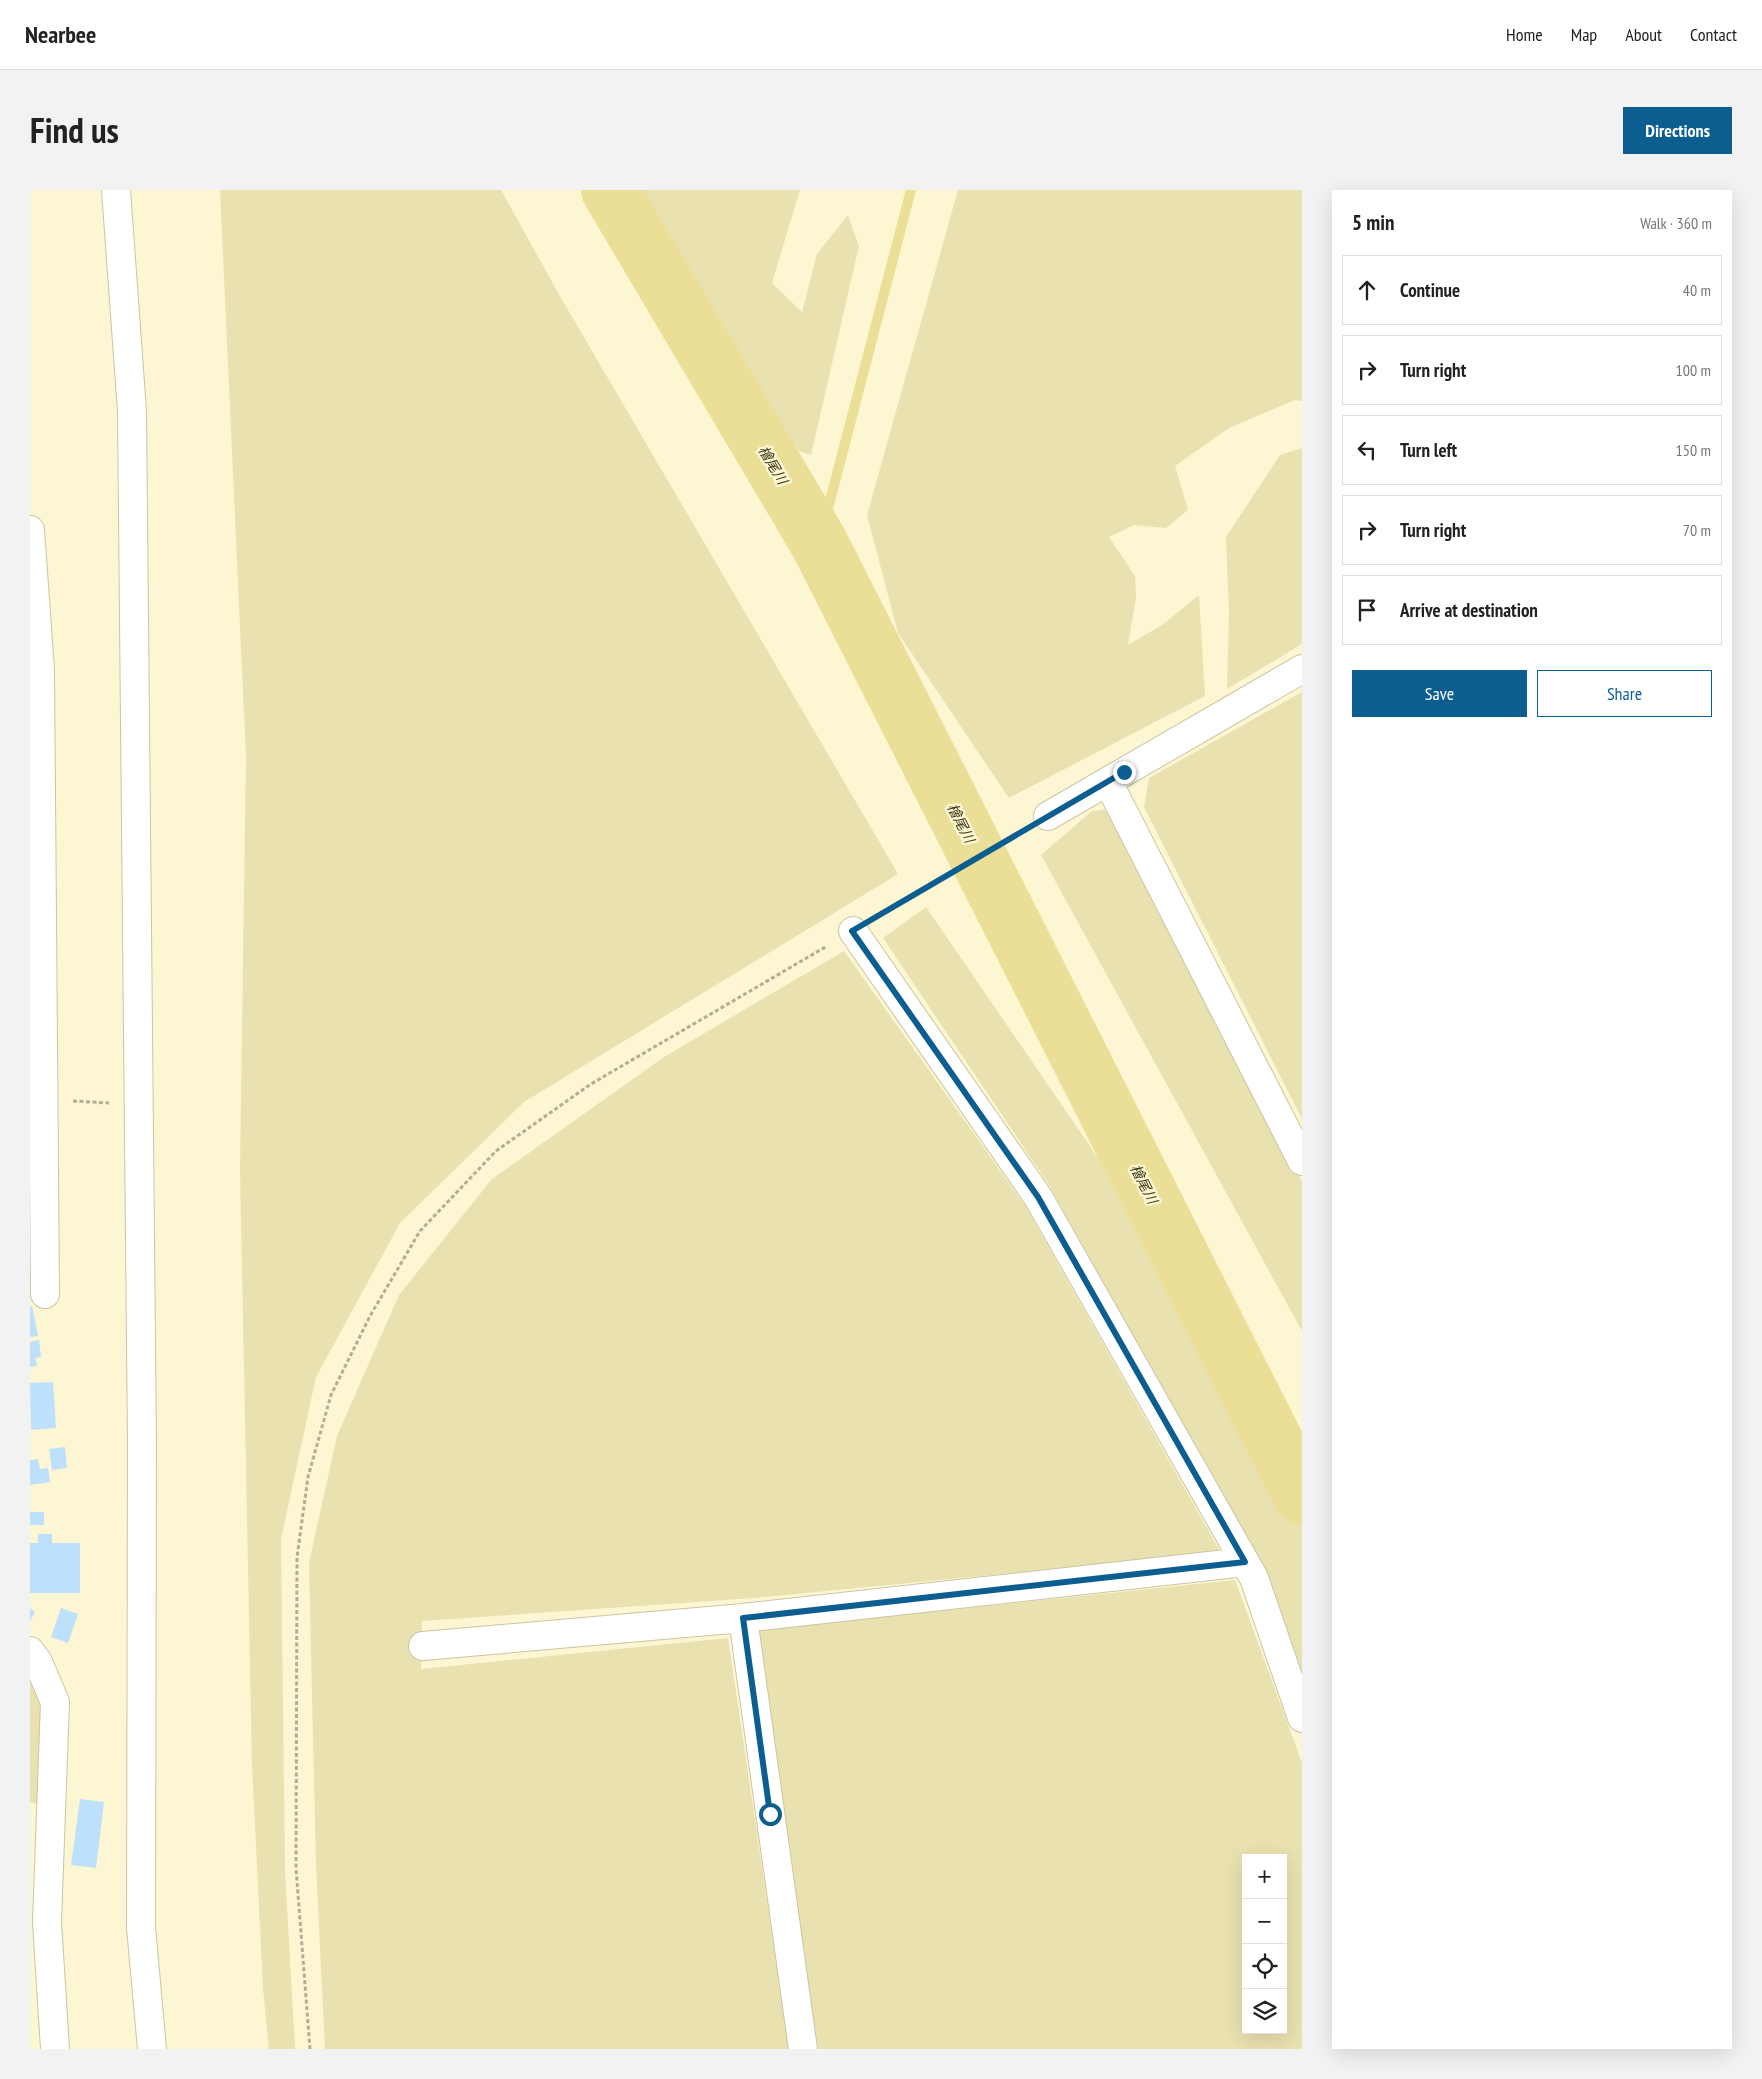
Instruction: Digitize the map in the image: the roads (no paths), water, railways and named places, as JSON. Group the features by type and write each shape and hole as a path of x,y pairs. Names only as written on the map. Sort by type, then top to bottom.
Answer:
{"street":[{"path":"116,190 132,411 142,1436 141,1927 152,2049"},
{"path":"30,530 40,670 45,1294"},
{"path":"1048,816 1302,669"},
{"path":"1108,782 1302,1161"},
{"path":"852,931 1038,1197 1254,1578 1302,1718"},
{"path":"423,1646 743,1618 1245,1562"},
{"path":"743,1618 803,2049"},
{"path":"30,1651 38,1662 55,1702 47,1922 55,2049"}],"waterway":[{"name":"檜尾川","path":"610,190 819,543 1302,1496"},
{"path":"819,543 911,190"}]}
